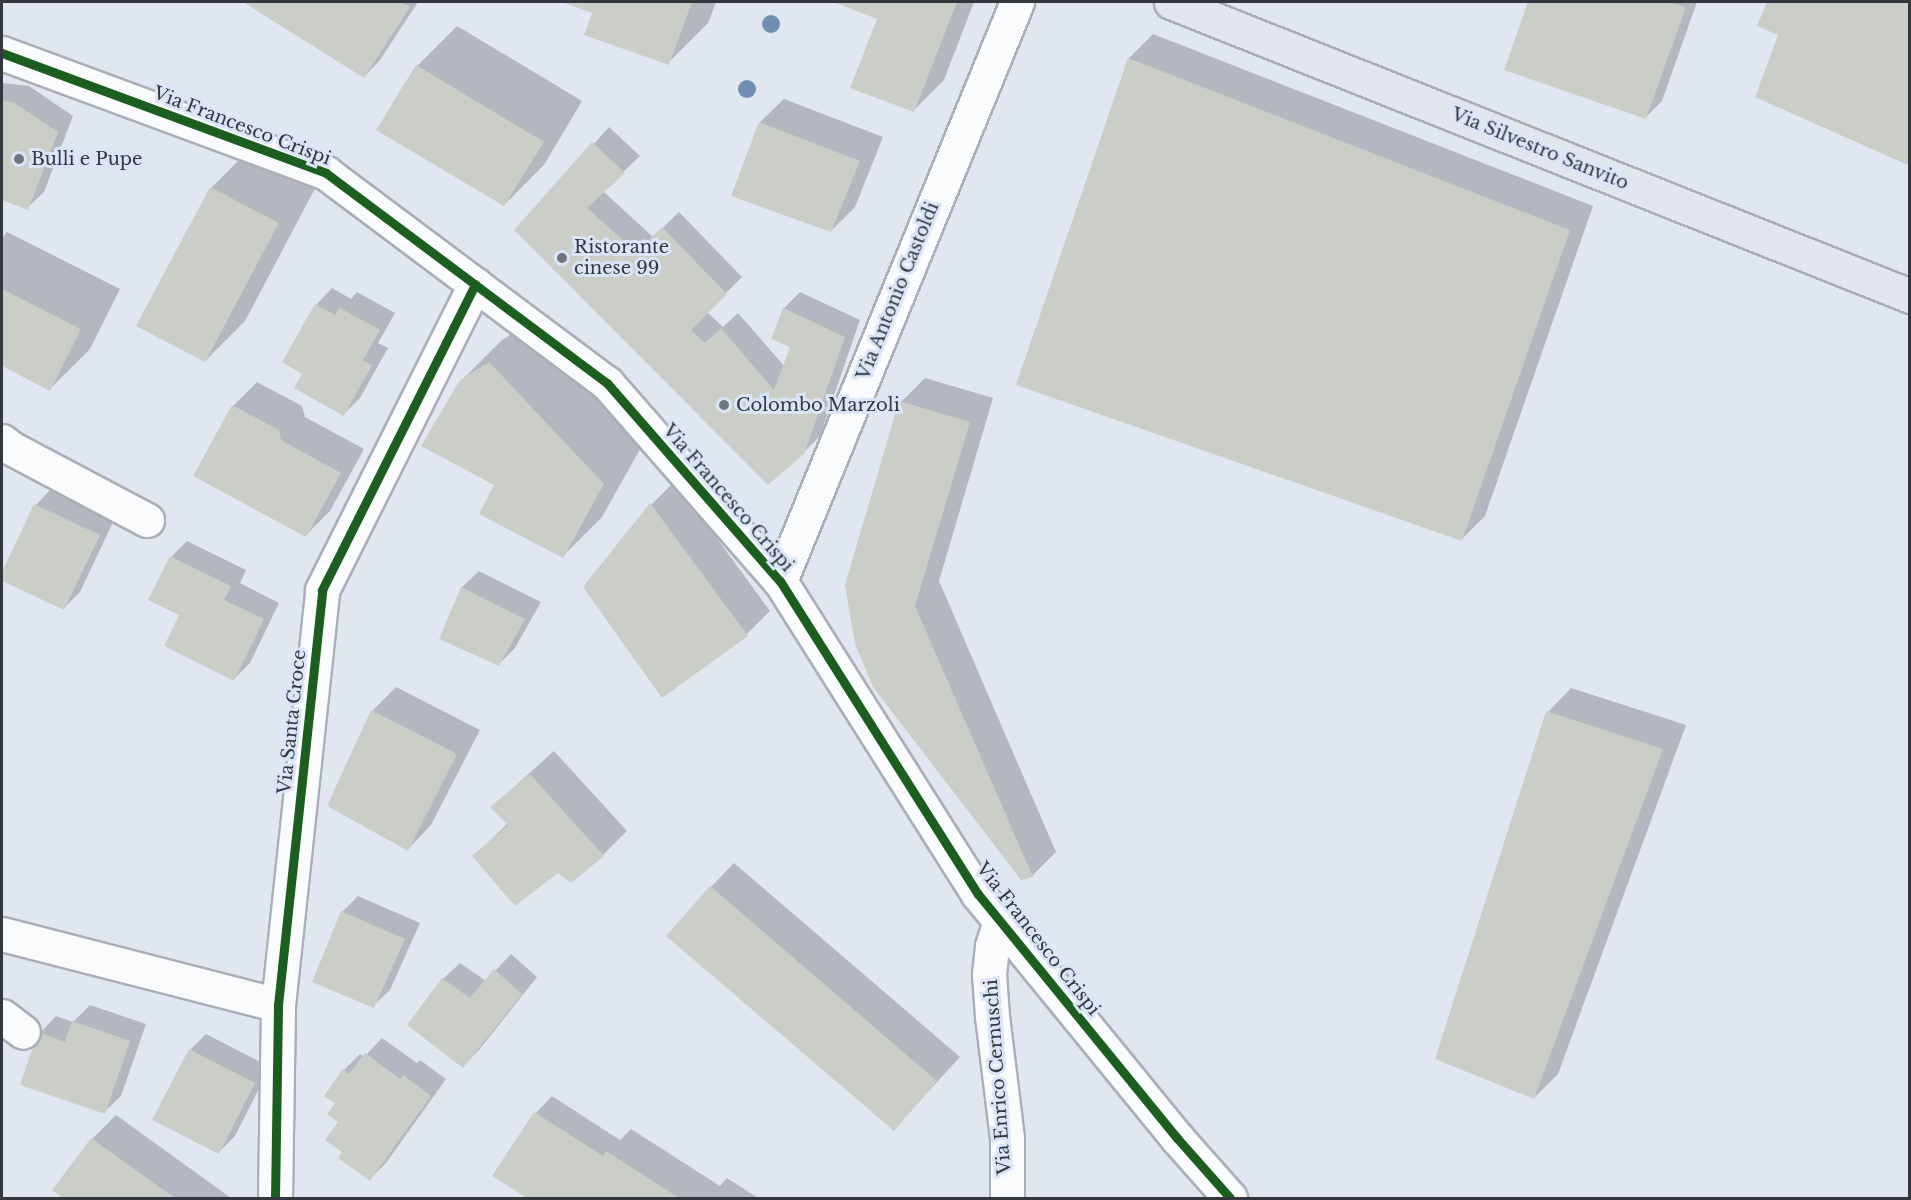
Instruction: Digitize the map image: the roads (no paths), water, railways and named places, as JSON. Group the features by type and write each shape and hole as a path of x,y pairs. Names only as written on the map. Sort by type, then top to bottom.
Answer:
{"main road":[{"name":"Via Silvestro Sanvito","path":"1171,2 1910,296"}],"street":[{"name":"Via Antonio Castoldi","path":"780,581 1017,2"},
{"name":"Via Francesco Crispi","path":"2,53 326,173 607,383 780,581 978,894 1177,1138 1230,1198"},
{"name":"Via Santa Croce","path":"275,1198 278,1005 322,590 475,284"},
{"path":"2,441 11,448 147,520"},
{"name":"Via Enrico Cernuschi","path":"1000,921 992,946 989,974 1007,1138 1006,1198"},
{"path":"2,934 278,1005"}],"place":[{"name":"Bulli e Pupe","path":"19,159"},
{"name":"Ristorante cinese 99","path":"562,258"},
{"name":"Colombo Marzoli","path":"724,405"}]}
